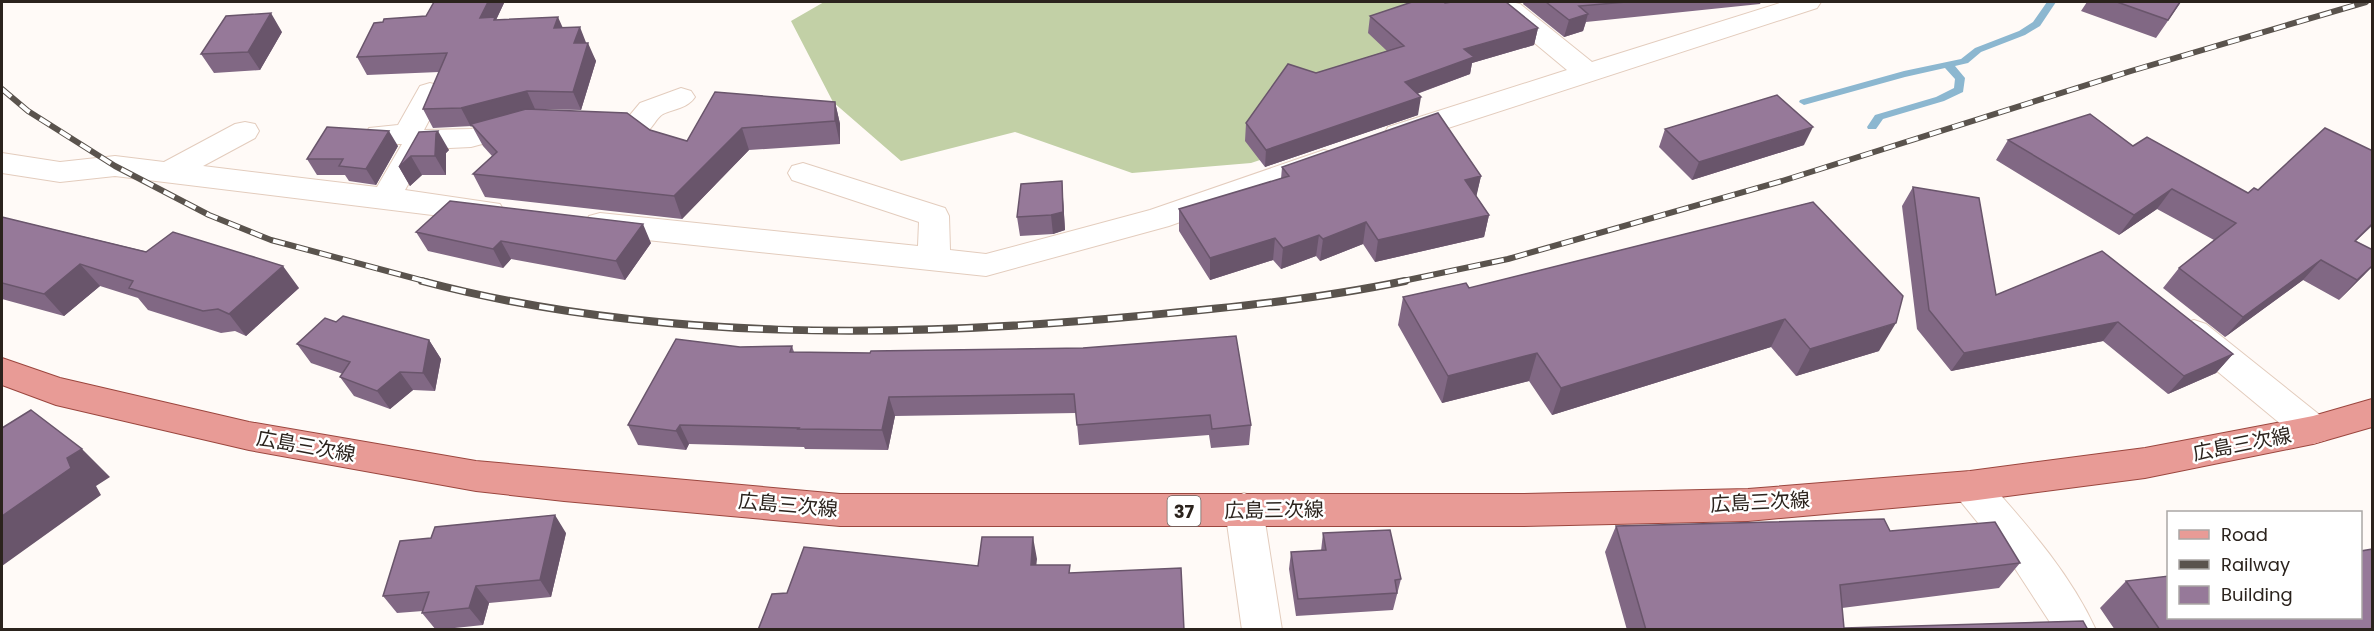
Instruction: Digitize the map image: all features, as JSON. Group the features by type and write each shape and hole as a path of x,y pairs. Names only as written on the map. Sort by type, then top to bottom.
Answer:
{"main road":[{"name":"広島三次線","path":"2,370 56,391 249,436 476,476 840,510 1524,510 1748,504 1970,486 2145,463 2313,430 2373,413"}],"street":[{"path":"1377,141 1802,2"},
{"path":"1511,10 1588,73"},
{"path":"385,199 414,137 430,92"},
{"path":"379,135 471,138 536,120 638,124 650,109 681,97"},
{"path":"169,172 245,131"},
{"path":"569,221 986,265 1158,218 1345,152"},
{"path":"2,163 60,172 115,166 512,214"},
{"path":"804,173 934,216 934,261"},
{"path":"2166,310 2313,430"},
{"path":"1970,486 1990,508 2064,606 2076,630"},
{"path":"1244,509 1262,630"}],"green space":[{"path":"824,2 1429,2 1375,65 1333,136 1251,163 1132,173 1015,132 901,161 833,102 791,21"}],"building":[{"path":"434,2 488,2 480,18 495,17 494,20 558,17 554,28 580,27 574,43 588,43 573,92 527,91 461,108 423,109 447,53 357,57 374,23 383,22 384,19 426,16"},
{"path":"1412,2 1506,2 1538,28 1464,49 1474,57 1405,82 1421,97 1266,150 1246,123 1288,64 1316,73 1404,46 1370,16"},
{"path":"1546,2 1626,2 1579,6 1588,14 1569,20"},
{"path":"2117,2 2180,2 2168,20"},
{"path":"271,13 248,52 201,54 226,16"},
{"path":"715,92 835,102 835,121 742,128 674,196 473,174 497,152 471,124 526,109 627,113 650,130 687,141"},
{"path":"1777,95 1813,127 1699,162 1665,129"},
{"path":"1438,113 1481,176 1465,180 1489,215 1378,240 1366,222 1323,239 1319,235 1283,248 1275,238 1210,258 1179,209 1289,176 1282,167"},
{"path":"2090,114 2133,146 2147,137 2248,193 2254,188 2258,190 2325,128 2373,151 2373,223 2355,241 2373,250 2373,265 2357,280 2321,260 2243,317 2179,268 2236,223 2172,189 2134,215 2008,140"},
{"path":"327,127 389,131 366,169 339,166 343,159 307,159"},
{"path":"438,131 435,156 411,156 399,167 419,132"},
{"path":"1062,181 1063,212 1017,217 1021,184"},
{"path":"1913,187 1979,198 1996,295 2102,251 2233,354 2184,376 2118,322 1964,353 1929,310"},
{"path":"450,201 643,224 616,261 501,241 493,249 416,232"},
{"path":"1813,202 1903,296 1896,323 1810,349 1785,319 1561,388 1537,353 1448,376 1403,297 1466,283 1469,288"},
{"path":"2,217 146,252 173,232 283,266 229,314 218,309 203,311 129,288 133,281 80,264 44,294 2,283"},
{"path":"343,316 429,340 423,373 400,372 377,391 340,377 350,362 297,344 325,318 336,322"},
{"path":"1236,336 1251,425 1212,429 1210,415 1077,425 1074,394 889,397 882,430 680,425 676,431 628,425 676,339 740,347 792,346 790,352 870,353 871,351 1083,348"},
{"path":"31,410 82,449 67,458 71,468 2,516 2,428"},
{"path":"555,515 540,580 476,586 469,608 422,613 429,592 383,596 400,541 431,538 435,527"},
{"path":"1884,519 1890,531 1995,522 2020,563 1840,585 1844,628 2083,621 2088,630 1646,630 1616,526"},
{"path":"1390,530 1401,579 1395,580 1397,593 1298,599 1291,552 1326,550 1323,533"},
{"path":"982,537 1033,537 1031,565 1070,565 1069,573 1181,568 1184,630 758,630 772,594 787,593 804,547 978,566"},
{"path":"2373,549 2373,630 2160,630 2126,581 2167,576 2167,619 2362,619 2362,551"}],"waterway":[{"path":"1804,102 1904,74 1964,61 1978,50 2022,33 2037,24 2051,2"},
{"path":"1872,127 1879,117 1940,99 1959,90 1960,78 1949,66"}],"railway":[{"path":"1398,282 1508,259 1782,181 2131,71 2366,2"},
{"path":"2,89 28,111 115,166 209,215 271,240 428,282"},
{"path":"422,281 509,301 598,315 688,325 779,330 870,331 1050,323 1172,313 1306,298 1405,281"}]}
